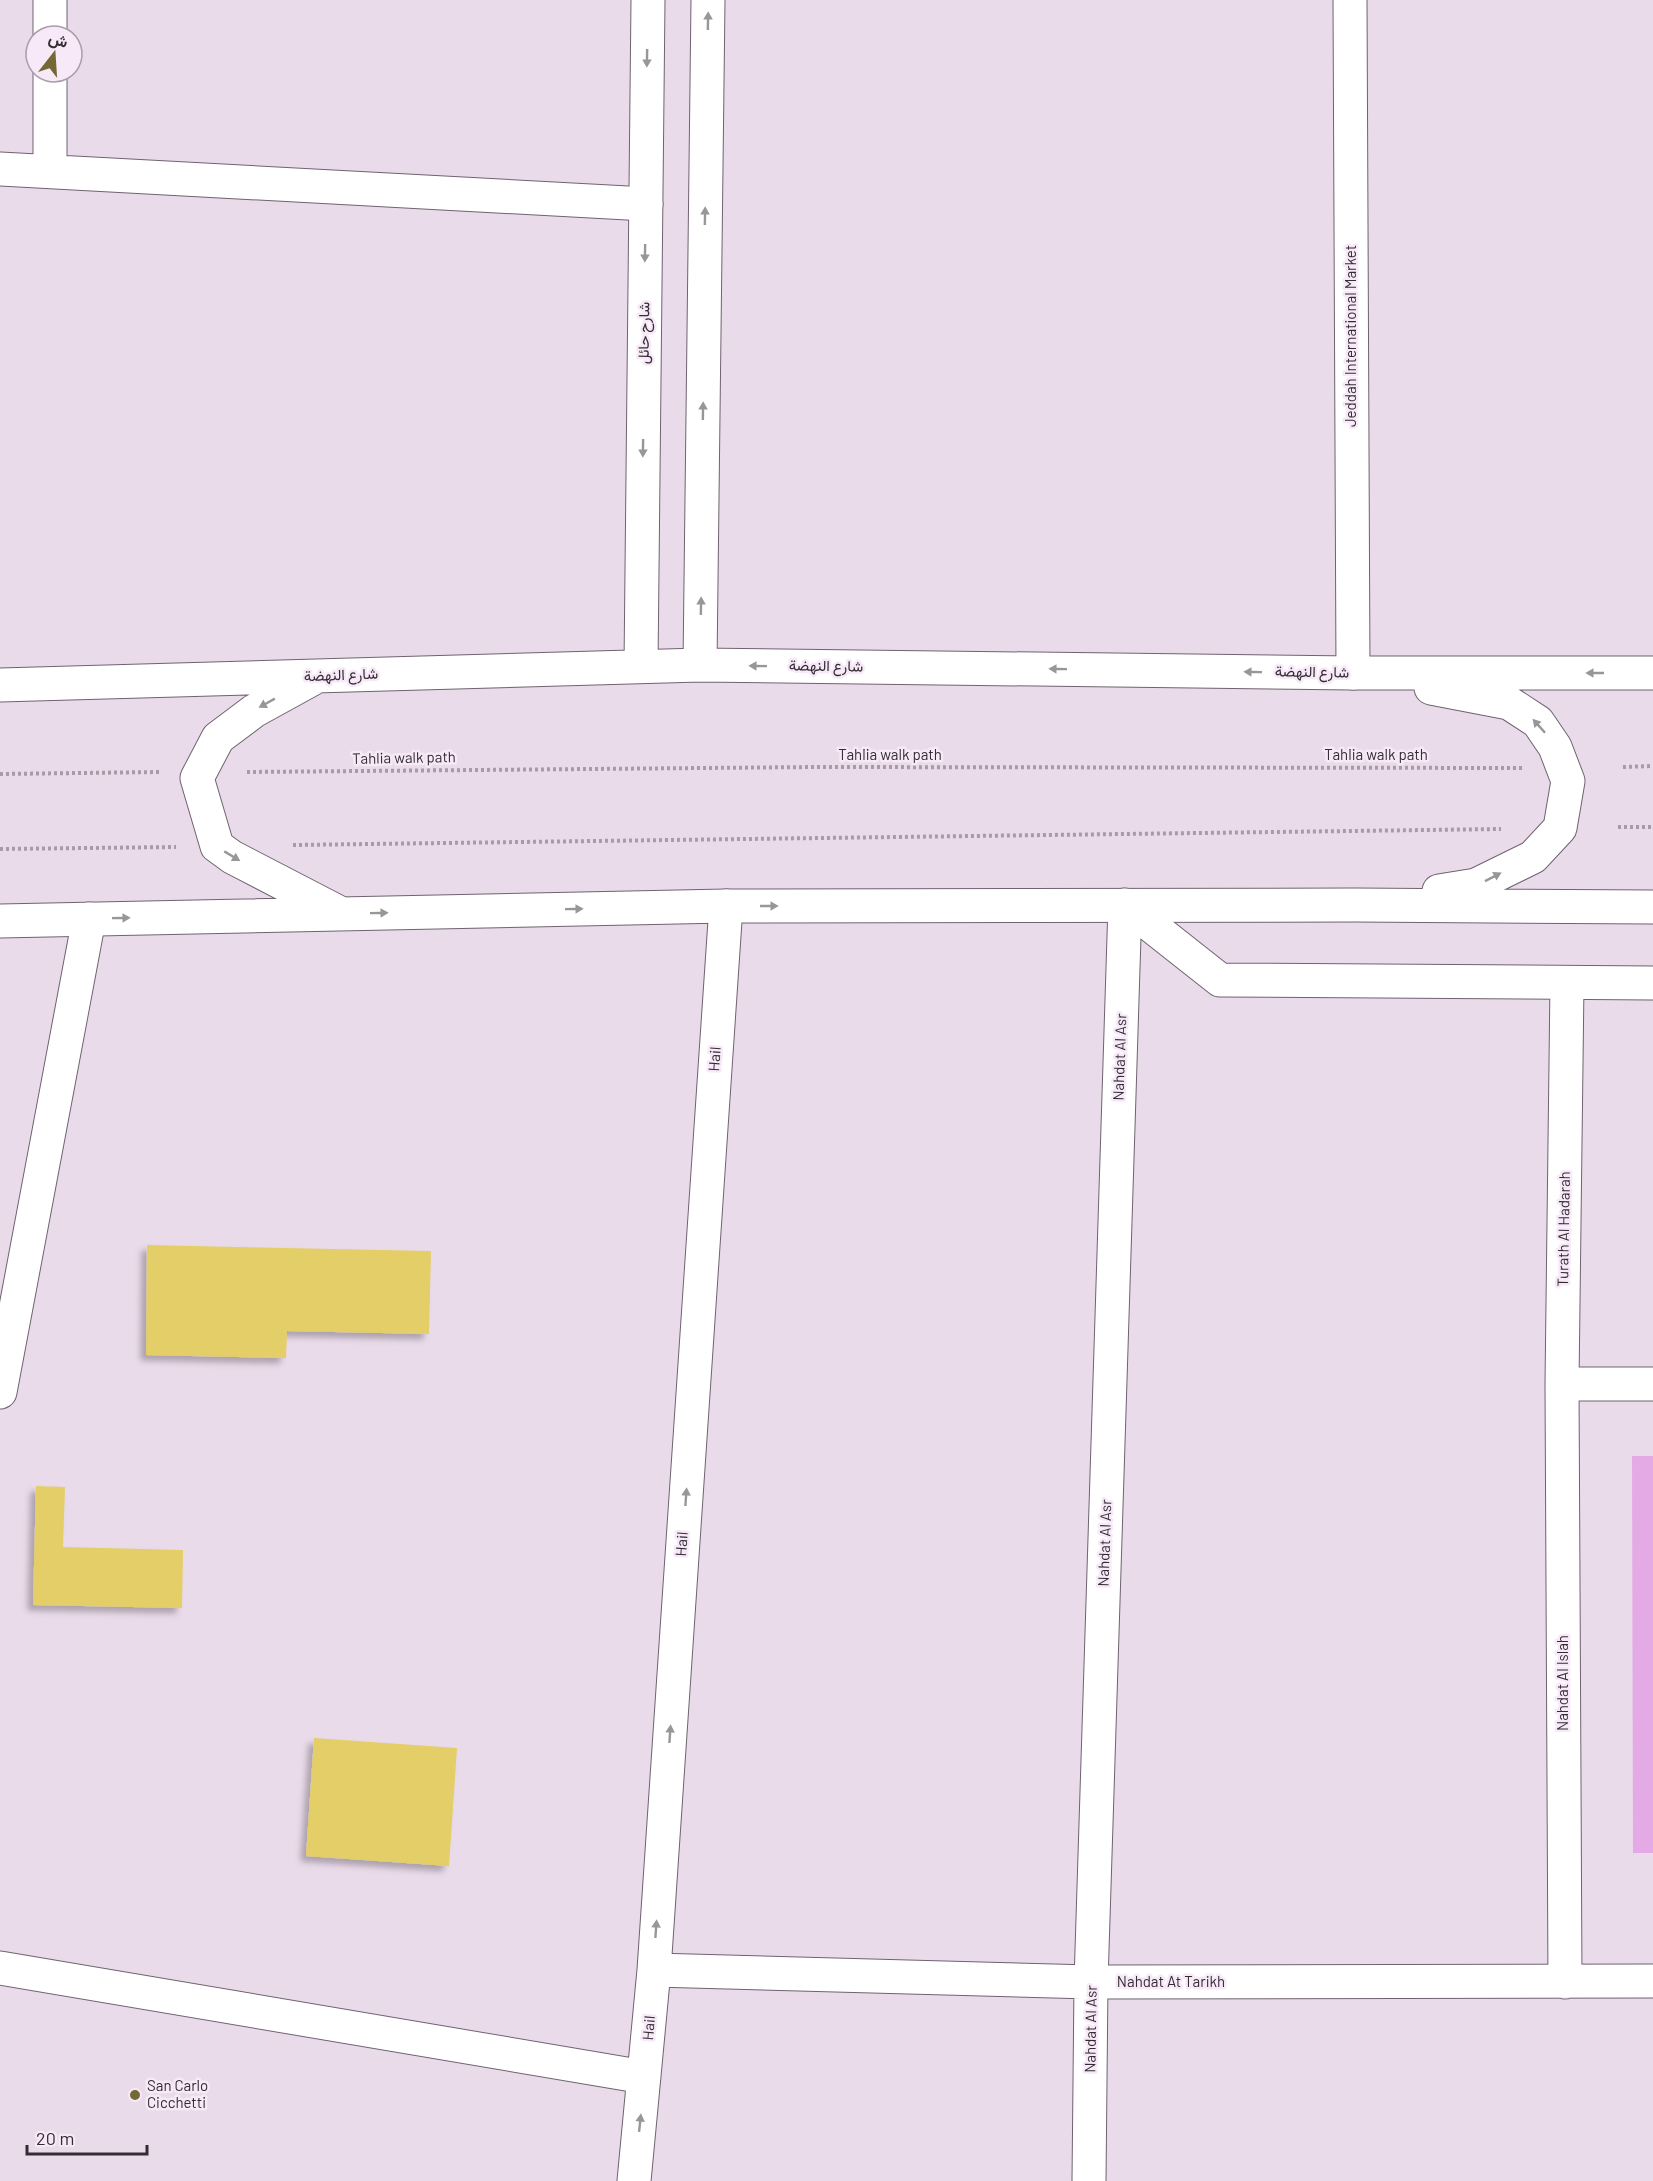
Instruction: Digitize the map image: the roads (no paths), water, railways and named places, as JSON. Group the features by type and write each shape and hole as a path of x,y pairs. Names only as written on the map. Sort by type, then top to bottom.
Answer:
{"street":[{"path":"50,0 50,24"},
{"name":"شارح حائل","path":"641,666 648,0"},
{"path":"700,665 708,0"},
{"name":"Jeddah International Market","path":"1350,0 1353,673"},
{"path":"50,84 50,171"},
{"path":"0,169 646,204"},
{"name":"شارع النهضة","path":"0,685 700,665 1353,673 1653,673"},
{"path":"1353,673 1509,703 1538,722 1555,747 1568,781 1560,828 1533,857 1476,885 1354,905"},
{"path":"318,675 254,711 218,738 197,778 217,846 232,857 342,914"},
{"path":"1125,905 1220,980 1653,983"},
{"name":"Nahdat Al Asr","path":"1089,2181 1091,1982 1125,905"},
{"path":"0,921 726,906 1653,907"},
{"name":"Hail","path":"634,2181 654,1970 726,906"},
{"path":"0,1392 89,919"},
{"name":"Turath Al Hadarah","path":"1562,1384 1567,983"},
{"path":"1562,1384 1653,1383"},
{"name":"Nahdat Al Islah","path":"1562,1384 1565,1982"},
{"path":"0,1968 644,2077"},
{"name":"Nahdat At Tarikh","path":"654,1970 1091,1982 1653,1981"}],"place":[{"name":"San Carlo Cicchetti","path":"135,2095"}]}
